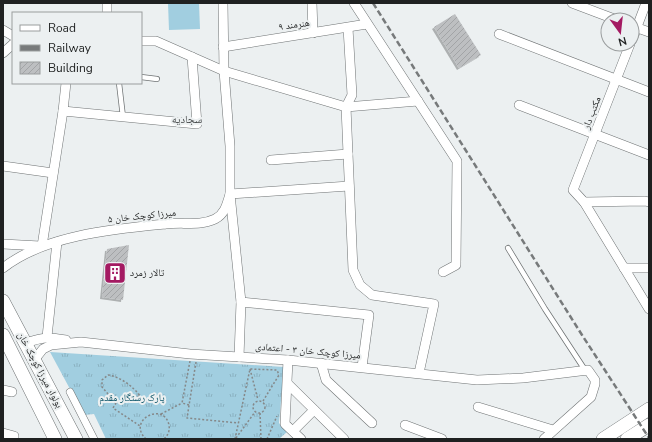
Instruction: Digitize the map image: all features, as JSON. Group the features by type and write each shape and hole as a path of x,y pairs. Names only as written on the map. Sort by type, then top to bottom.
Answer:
{"main road":[{"name":"بولوار میرزا کوچک خان","path":"3,301 76,439"},
{"name":"بولوار میرزا کوچک خان","path":"4,340 55,439"},
{"path":"603,439 649,409"},
{"path":"627,439 649,425"}],"street":[{"path":"223,3 224,71 230,146 230,194 241,302 239,357"},
{"path":"312,3 313,33"},
{"path":"354,3 457,161 456,265 443,272"},
{"path":"572,3 600,14"},
{"path":"640,15 646,3"},
{"name":"هنرمند ۹","path":"223,46 367,24"},
{"path":"348,28 352,95 346,107 353,270 360,286 372,295 434,304 419,373"},
{"path":"3,30 12,35"},
{"path":"499,34 649,92"},
{"path":"142,41 156,41 224,71 346,107 418,101"},
{"path":"3,53 12,45"},
{"name":"مکتب دار","path":"584,202 574,190 627,52"},
{"path":"63,112 197,124 192,57"},
{"path":"42,246 63,112 66,84"},
{"path":"519,105 649,155"},
{"path":"271,160 348,154"},
{"path":"3,166 53,173"},
{"path":"230,194 349,186"},
{"name":"میرزا کوچک خان ۵","path":"3,268 14,260 42,246 56,242 114,229 169,223 205,222 221,215 225,209 230,194"},
{"path":"584,202 649,202"},
{"path":"584,202 649,309"},
{"path":"47,337 56,242"},
{"name":"میرزا کوچک خان ۵","path":"3,244 42,246"},
{"path":"624,268 649,268"},
{"path":"241,302 369,314 362,367"},
{"path":"26,343 39,338 47,337 81,342"},
{"name":"میرزا کوچک خان ۳ - اعتمادی","path":"35,359 43,349 51,345 81,342 193,354 321,363 477,380 523,378 585,370"},
{"path":"288,360 284,381 285,424 301,439"},
{"path":"321,363 326,380 372,422"},
{"path":"544,439 591,397 595,380 588,370 585,370"},
{"path":"284,381 344,439"},
{"path":"70,392 94,439"},
{"path":"478,407 553,430"},
{"path":"293,431 314,410"},
{"path":"405,425 442,439"},
{"path":"3,434 14,438"}],"lane":[{"path":"142,77 157,79"},
{"path":"119,84 123,117"},
{"path":"508,248 545,309 585,370"}],"path":[{"path":"182,403 190,361 193,354"},
{"path":"193,354 189,405 186,418 238,423"},
{"path":"263,401 288,360"},
{"path":"250,369 277,370 284,381"},
{"path":"250,369 258,400"},
{"path":"235,439 250,369"},
{"path":"116,403 102,387 102,380 108,375 114,376 136,391 140,396 116,403 113,408 140,426"},
{"path":"258,400 263,401 266,406 264,411 260,413 255,412 252,407 254,402 258,400"},
{"path":"146,439 141,432 140,426 145,417 151,414 161,414 182,403 189,405"},
{"path":"267,439 277,417 277,409"},
{"path":"235,439 255,412"},
{"path":"260,413 261,439"},
{"path":"161,414 168,421 170,429 164,439"}],"green space":[{"path":"168,3 199,3 200,29 169,30"},
{"name":"پارک رستگار مقدم","path":"50,352 284,367 279,423 287,432 279,439 106,439 94,414 84,415"}],"building":[{"path":"455,14 481,55 459,68 434,27"},
{"name":"تالار زمرد","path":"129,245 123,300 102,297 107,249"}],"railway":[{"path":"373,3 582,335 649,438"}],"place":[{"name":"تالار زمرد","path":"115,273"}],"district":[{"name":"سجادیه","path":"187,119"}]}
